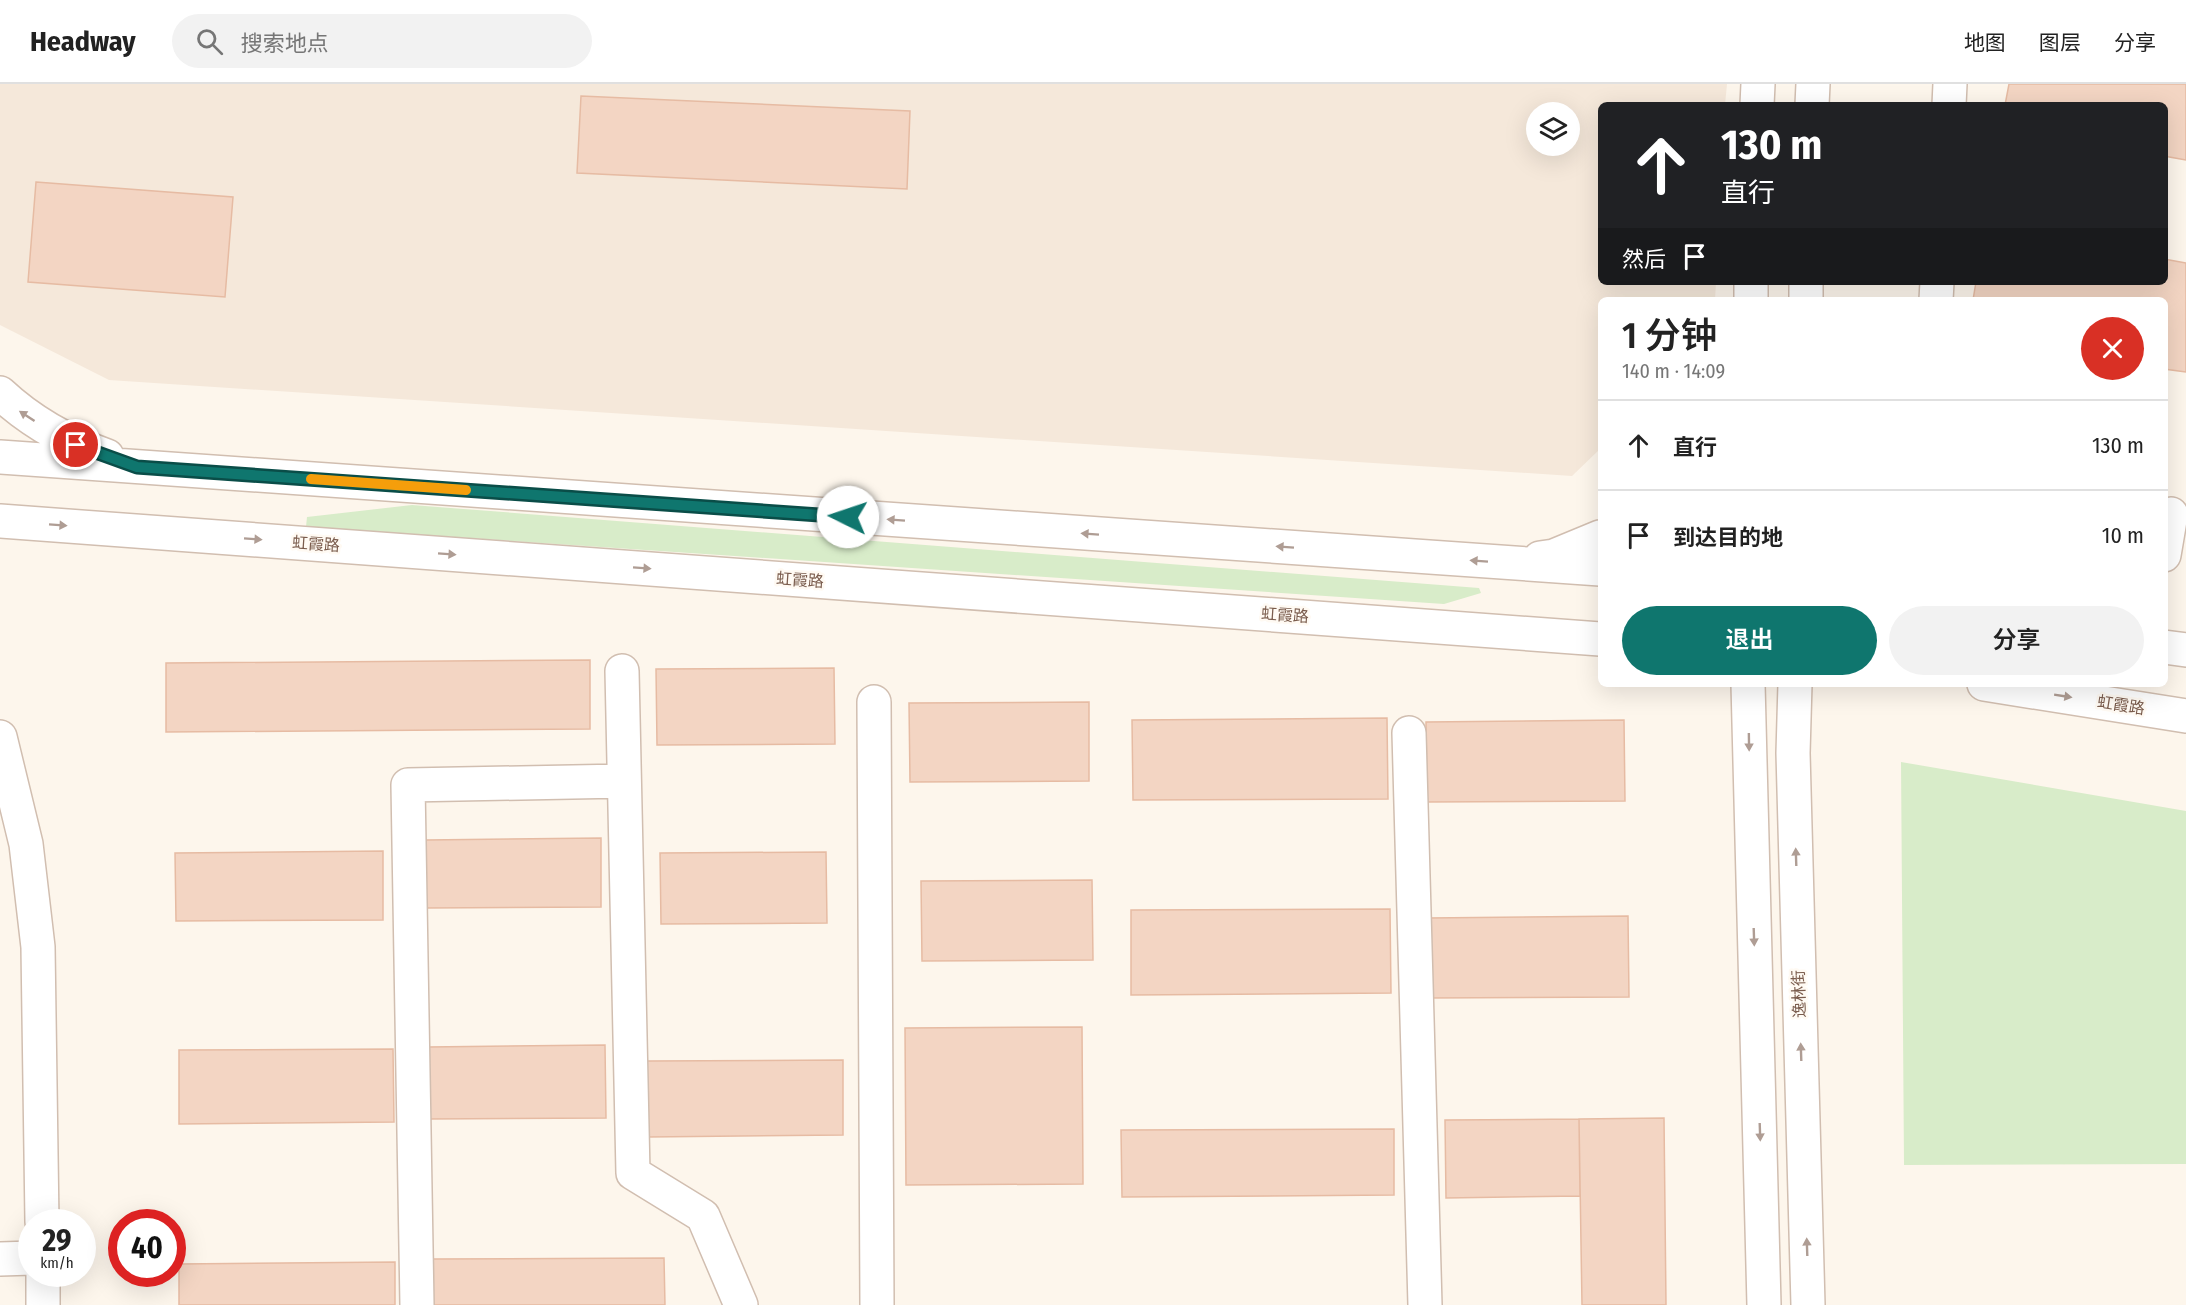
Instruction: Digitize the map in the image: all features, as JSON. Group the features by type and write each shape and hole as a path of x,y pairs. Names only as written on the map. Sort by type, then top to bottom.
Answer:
{"street":[{"path":"1757,102 1758,84"},
{"path":"1812,102 1813,84"},
{"path":"1949,102 1950,84"},
{"path":"0,393 22,414 76,445 137,467"},
{"path":"0,458 1598,569"},
{"path":"2168,539 2174,515"},
{"name":"虹霞路","path":"0,521 1598,639"},
{"path":"1512,563 1554,556 1598,538"},
{"path":"2168,648 2186,650"},
{"path":"622,671 633,1173 703,1216 741,1305"},
{"path":"1748,687 1764,1305"},
{"name":"逸林街","path":"1795,687 1793,753 1808,1305"},
{"name":"虹霞路","path":"2003,687 2186,716"},
{"path":"874,702 877,1305"},
{"path":"1409,733 1425,1305"},
{"path":"0,737 26,844 38,947 42,1209"},
{"path":"417,1305 408,785 624,781"},
{"path":"0,1259 18,1258"},
{"path":"43,1287 43,1305"}],"shaded area":[{"path":"0,84 1727,84 1725,102 1598,102 1598,285 1716,285 1715,297 1598,297 1598,451 1572,476 109,380 0,325"}],"green space":[{"path":"412,505 1479,588 1481,593 1444,604 306,527 307,517"},
{"path":"1901,762 2186,811 2186,1164 1904,1165"}],"building":[{"path":"2009,84 2186,84 2186,160 2168,157 2168,102 2006,102"},
{"path":"581,96 910,111 907,189 577,173"},
{"path":"36,182 233,197 225,297 28,282"},
{"path":"2168,260 2186,263 2186,372 2168,370 2168,297 1974,297 1976,285 2168,285"},
{"path":"590,660 590,729 166,732 166,663"},
{"path":"834,668 835,744 657,745 656,669"},
{"path":"1089,702 1089,781 910,782 909,703"},
{"path":"1387,718 1388,799 1133,800 1132,720"},
{"path":"1624,720 1625,801 1427,802 1426,722"},
{"path":"601,838 601,907 426,908 426,840"},
{"path":"383,851 383,920 176,921 175,853"},
{"path":"826,852 827,923 661,924 660,853"},
{"path":"1092,880 1093,960 922,961 921,881"},
{"path":"1390,909 1391,993 1131,995 1131,910"},
{"path":"1628,916 1629,997 1428,998 1428,918"},
{"path":"1082,1027 1083,1184 906,1185 905,1028"},
{"path":"605,1045 606,1118 429,1119 428,1047"},
{"path":"393,1049 394,1122 179,1124 179,1050"},
{"path":"843,1060 843,1135 648,1137 647,1061"},
{"path":"1664,1118 1666,1305 1582,1305 1579,1119"},
{"path":"1579,1119 1580,1196 1446,1198 1445,1120"},
{"path":"1394,1129 1394,1195 1122,1197 1121,1130"},
{"path":"664,1258 665,1305 431,1305 431,1259"},
{"path":"395,1262 395,1305 179,1305 179,1287 186,1287 186,1264"}],"slow traffic":[{"path":"311,479 466,490"}],"route":[{"path":"76,445 137,467 848,517"}]}
